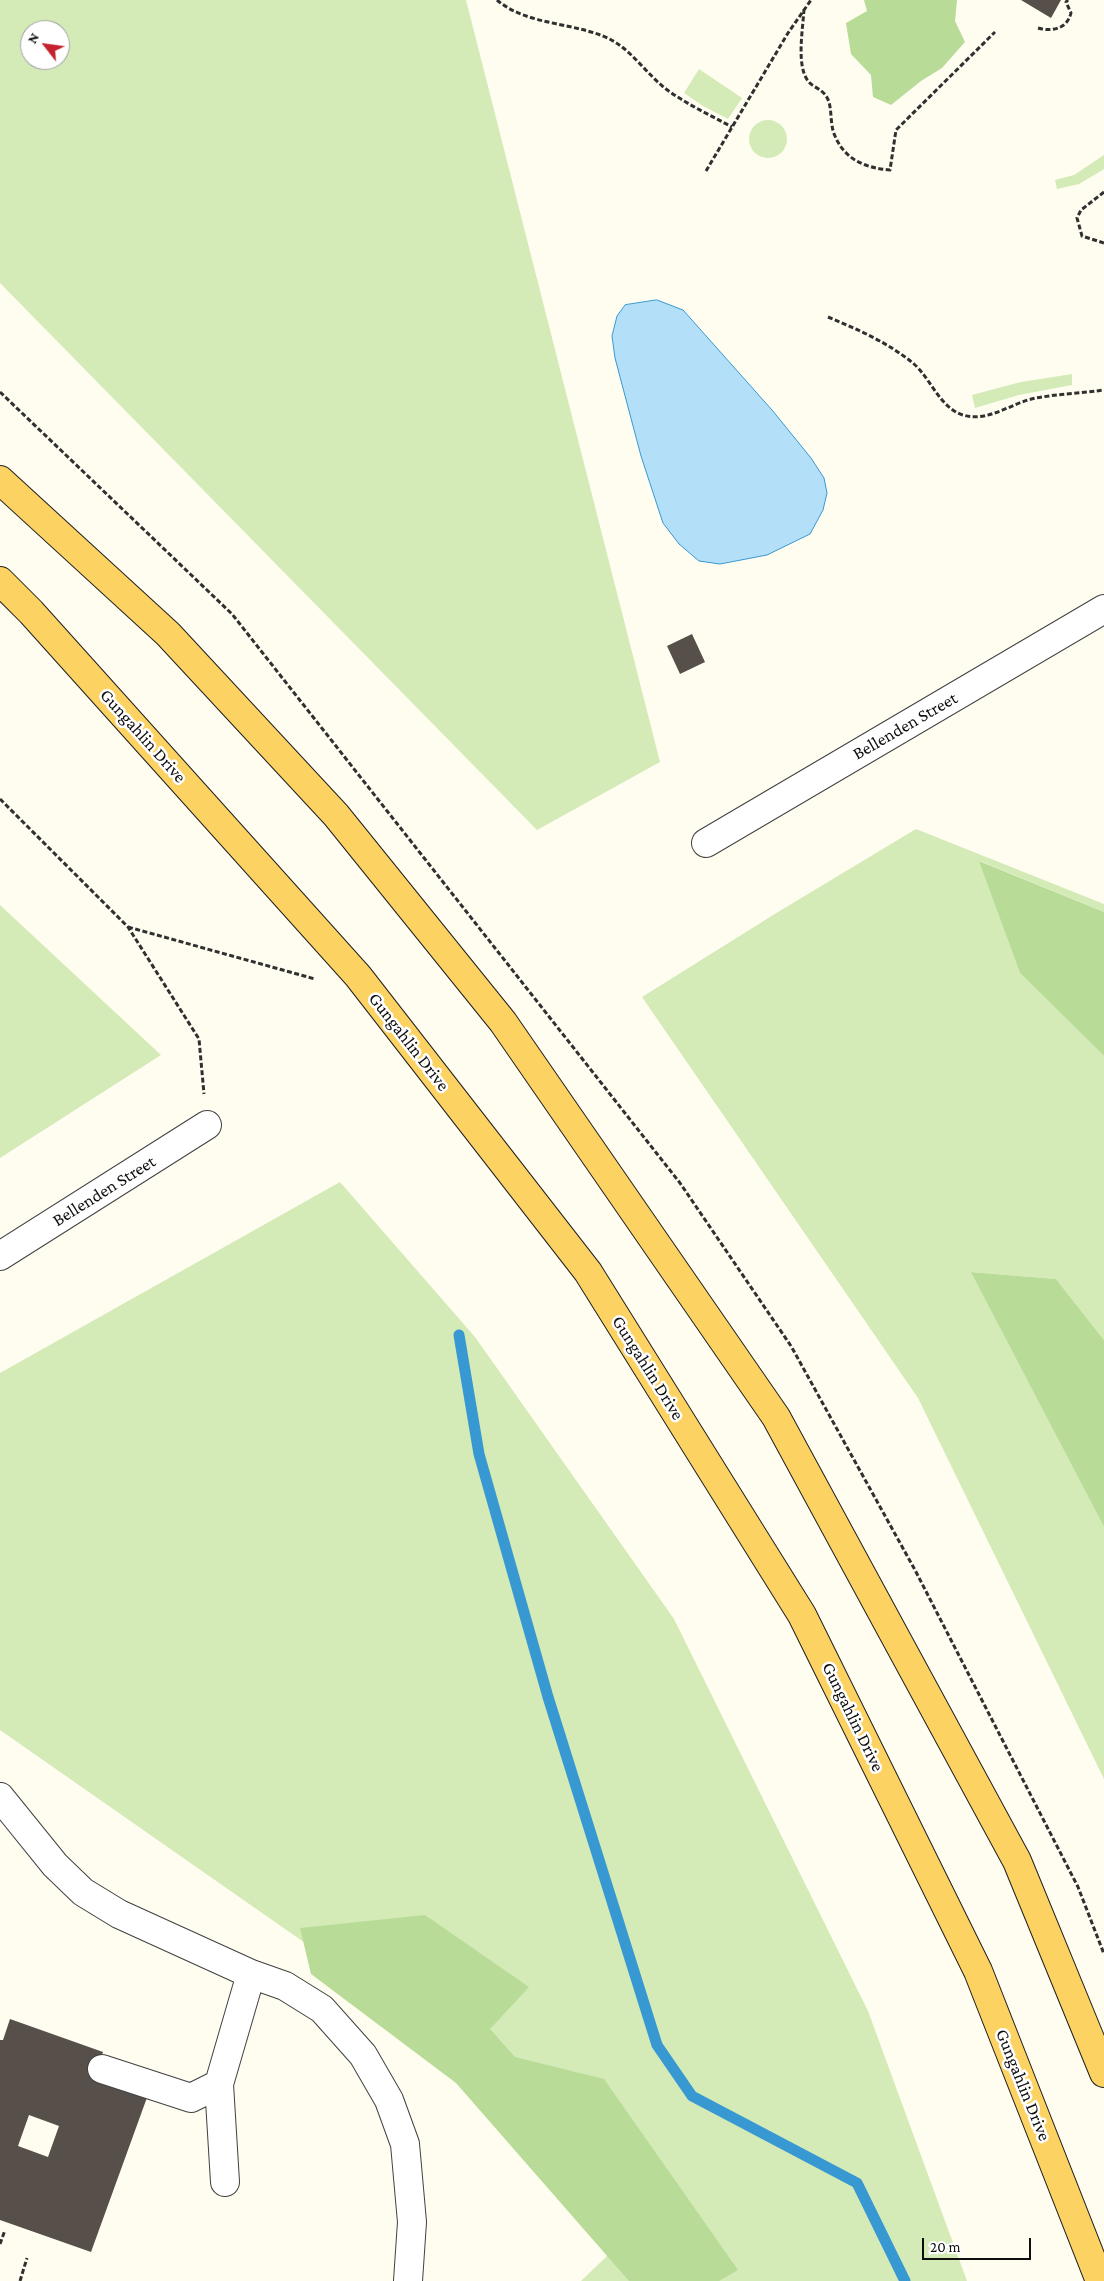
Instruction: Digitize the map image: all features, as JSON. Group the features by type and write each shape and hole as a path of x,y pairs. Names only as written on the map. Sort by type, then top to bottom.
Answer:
{"main road":[{"path":"0,480 168,634 336,815 502,1022 776,1417 1017,1861 1104,2073"},
{"name":"Gungahlin Drive","path":"0,581 31,612 358,976 588,1272 802,1615 978,1971 1100,2281"}],"street":[{"name":"Bellenden Street","path":"706,843 1104,609"},
{"name":"Bellenden Street","path":"0,1256 207,1125"},
{"path":"0,1797 55,1864 83,1892 119,1914 252,1974 285,1986 322,2009 364,2055 389,2100 404,2144 412,2222 408,2281"},
{"path":"225,2182 219,2084 252,1974"},
{"path":"102,2069 191,2098 219,2084"}],"path":[{"path":"497,0 515,10 551,24 592,33 616,43 666,89 732,128"},
{"path":"706,171 788,32 810,0"},
{"path":"1038,28 1048,31 1063,26 1071,13 1066,2 1068,0"},
{"path":"804,9 800,63 808,82 822,89 829,102 835,136 843,150 856,161 872,168 890,170 896,130 995,32"},
{"path":"1104,192 1081,210 1077,218 1082,236 1104,243"},
{"path":"828,317 857,329 901,354 916,366 951,409 963,415 977,417 1035,398 1104,390"},
{"path":"0,799 128,927 199,1040 207,1125"},
{"path":"128,927 317,980"},
{"path":"0,2244 5,2230"},
{"path":"20,2281 27,2258"}],"green space":[{"path":"0,0 466,0 660,762 537,830 0,283"},
{"path":"864,0 957,0 955,21 965,42 942,68 921,81 891,105 873,97 871,75 851,54 846,23 867,11"},
{"path":"699,69 742,98 728,119 703,106 684,93"},
{"path":"768,120 782,125 787,139 782,153 768,158 754,153 749,139 754,125"},
{"path":"1104,155 1104,169 1079,184 1057,189 1055,180 1074,175"},
{"path":"1072,374 1072,385 1019,395 975,408 972,395 1021,382"},
{"path":"916,829 1104,904 1104,912 980,861 1020,973 1104,1056 1104,1340 1056,1279 972,1272 1104,1527 1104,1779 918,1398 642,997"},
{"path":"979,861 1104,912 1104,1056 1020,973"},
{"path":"0,905 161,1055 0,1158"},
{"path":"340,1182 475,1337 674,1619 868,2011 967,2281 581,2281 632,2232 507,2084 0,1730 0,1373"},
{"path":"971,1272 1056,1279 1104,1340 1104,1527"},
{"path":"425,1915 529,1987 490,2029 515,2057 604,2079 738,2270 719,2281 629,2281 456,2083 311,1974 300,1928"}],"water":[{"path":"657,300 683,310 772,410 811,458 824,478 827,493 823,510 810,534 767,555 720,564 699,561 679,544 663,523 641,456 615,358 612,336 617,316 625,305"}],"building":[{"path":"1021,0 1061,0 1051,18"},
{"path":"692,634 705,662 680,674 667,646"},
{"path":"10,2019 103,2052 96,2072 149,2092 91,2252 0,2220 0,2040 3,2040","holes":["29,2115 59,2126 48,2157 18,2146"]}],"waterway":[{"path":"459,1335 479,1454 548,1697 657,2045 692,2096 857,2183 905,2281"}]}
